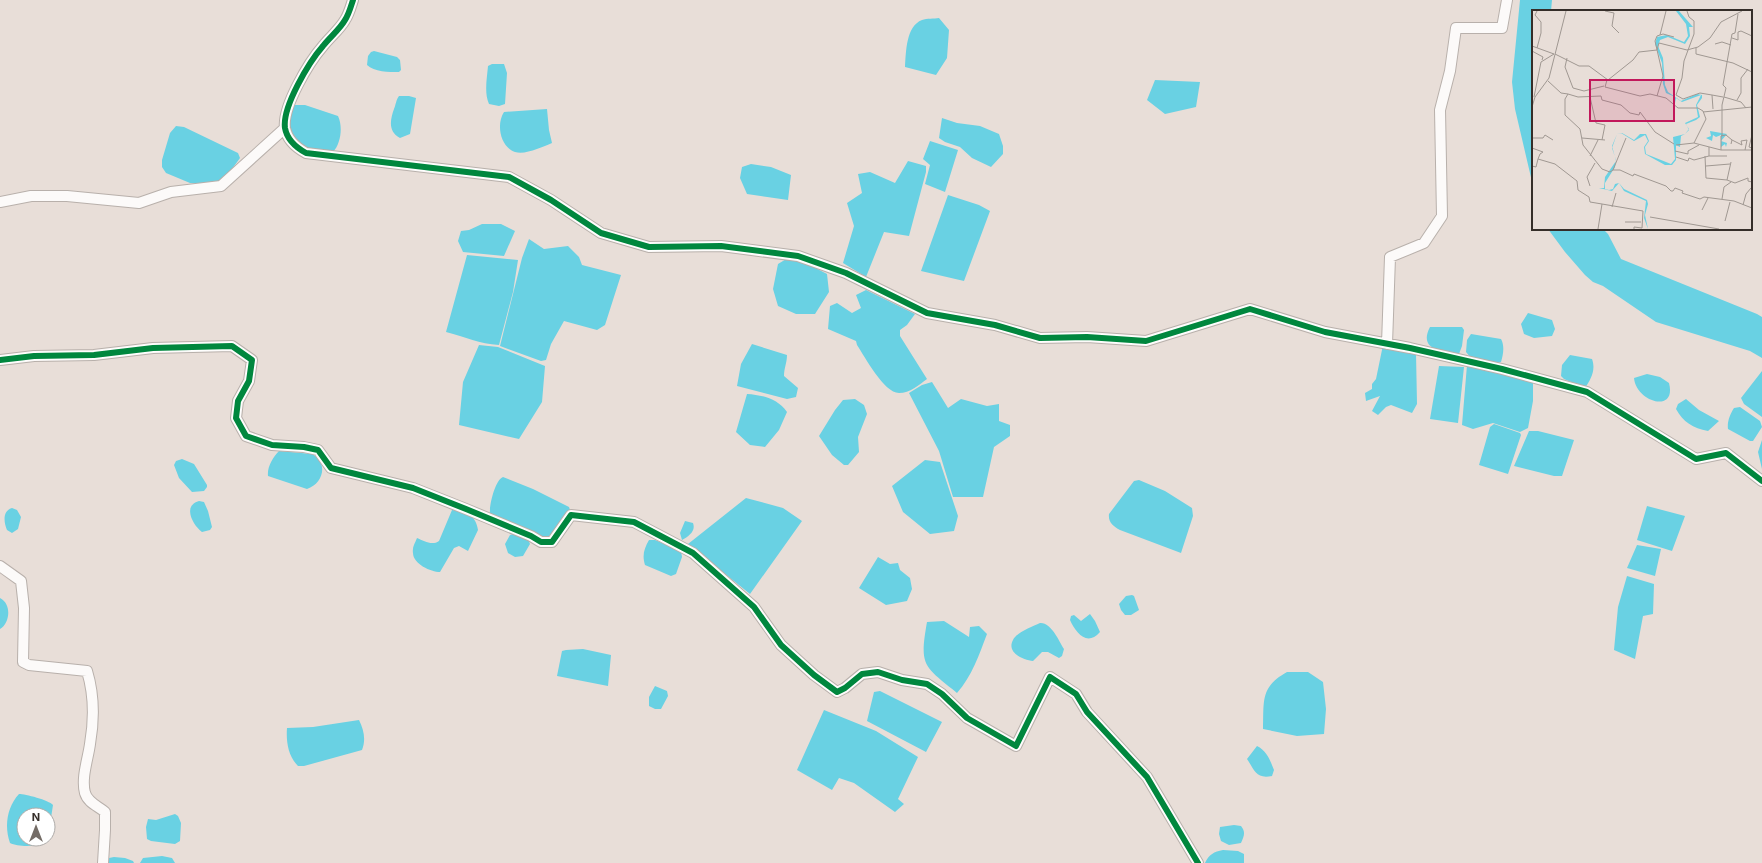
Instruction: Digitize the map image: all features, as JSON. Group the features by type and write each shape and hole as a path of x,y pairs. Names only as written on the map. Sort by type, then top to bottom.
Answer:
{"street":[{"path":"353,0 345,21 322,47 295,90 287,109 285,128 289,138 306,154 509,177 551,200 601,233 649,247 721,246 798,256 846,273 927,313 995,325 1040,338 1087,337 1146,341 1250,309 1325,332 1502,369 1587,392 1696,459 1726,453 1762,481"},
{"path":"1387,344 1390,257 1424,243 1442,216 1440,110 1450,71 1456,28 1502,28 1507,0"},
{"path":"0,202 31,196 67,196 139,202 171,192 221,186 285,128"},
{"path":"0,360 34,356 94,355 153,348 232,346 252,360 248,381 238,401 236,418 246,436 272,445 304,446 318,450 331,468 412,488 466,509 541,542 552,542 571,515 634,522 693,553 754,607 781,645 814,675 836,692 845,688 862,674 878,672 902,680 927,684 942,694 967,718 1016,746 1050,677 1076,694 1087,712 1148,777 1198,863"},
{"path":"0,566 21,581 24,608 23,662 29,665 87,671 91,684 92,710 91,740 85,779 85,794 92,803 105,812 103,863"}],"water":[{"path":"1520,0 1552,0 1551,10 1532,10 1532,182 1515,109 1512,82"},
{"path":"939,18 949,30 947,58 936,75 905,67 908,40 913,28 922,20"},
{"path":"374,51 397,57 400,60 401,70 399,72 386,72 374,69 367,65 368,56"},
{"path":"492,64 504,64 507,73 505,104 499,106 489,104 487,100 486,85 488,66"},
{"path":"1155,80 1200,82 1196,107 1165,114 1147,100"},
{"path":"399,96 416,98 410,134 400,138 393,132 391,125 393,113"},
{"path":"295,105 305,105 338,116 341,130 338,144 333,152 305,150 289,133 290,108"},
{"path":"547,109 552,143 534,150 519,153 510,149 506,145 500,129 500,123 504,112"},
{"path":"942,118 957,123 980,126 999,134 1003,146 1003,154 991,167 972,158 960,147 945,142 939,138"},
{"path":"176,126 184,127 238,153 240,158 224,180 206,184 190,183 166,173 162,167 162,160 170,133"},
{"path":"930,141 958,150 945,192 925,184 930,165 923,159"},
{"path":"908,161 926,166 926,172 909,236 884,232 866,277 843,263 854,226 847,203 862,193 858,174 870,172 895,183"},
{"path":"751,164 771,167 791,175 788,200 747,194 740,178 742,167"},
{"path":"948,195 979,205 990,211 964,281 921,271"},
{"path":"482,224 501,224 515,231 504,256 463,252 458,241 461,231 469,230"},
{"path":"1549,230 1604,230 1608,234 1621,259 1762,317 1762,358 1750,351 1656,322 1603,286 1593,282 1565,252"},
{"path":"529,239 544,249 568,246 579,257 582,265 621,275 605,325 597,330 564,321 551,344 546,360 541,361 500,346 522,258"},
{"path":"467,255 518,260 513,292 499,345 479,342 446,332"},
{"path":"788,258 798,259 827,274 829,292 815,314 796,314 778,306 773,289 778,264"},
{"path":"866,290 915,314 907,325 900,330 900,336 927,379 911,390 899,393 887,387 870,365 856,341 828,329 830,306 837,303 852,313 861,308 856,295"},
{"path":"1528,313 1552,320 1555,329 1552,336 1534,338 1524,334 1521,324"},
{"path":"1430,327 1462,327 1464,330 1462,346 1459,354 1439,351 1429,345 1427,335"},
{"path":"1471,334 1501,339 1503,353 1501,362 1497,363 1471,358 1466,352 1467,340"},
{"path":"752,344 787,355 784,376 798,388 796,397 787,399 737,386 741,364"},
{"path":"479,345 498,347 545,366 542,402 519,439 459,425 463,382"},
{"path":"1383,345 1416,353 1417,404 1412,413 1391,405 1386,407 1378,415 1372,411 1380,396 1366,401 1365,393 1372,389 1372,384 1376,379"},
{"path":"1570,355 1592,359 1593,371 1585,388 1564,379 1561,376 1562,365"},
{"path":"1467,365 1497,370 1516,378 1533,382 1533,401 1528,428 1520,432 1493,423 1473,429 1462,425"},
{"path":"1439,366 1464,367 1458,423 1430,419"},
{"path":"1762,371 1762,417 1744,404 1741,398"},
{"path":"1647,374 1660,377 1669,383 1670,393 1667,399 1655,401 1641,393 1636,386 1634,378"},
{"path":"932,382 948,408 961,399 987,406 999,404 999,421 1010,425 1010,436 994,447 983,497 953,497 939,451 909,393 922,385"},
{"path":"747,394 770,398 787,412 779,430 765,447 750,445 736,432"},
{"path":"855,399 864,405 867,414 858,437 859,452 848,465 844,465 832,455 819,436 843,400"},
{"path":"1686,399 1699,410 1719,421 1708,431 1689,424 1682,418 1676,409 1678,404"},
{"path":"1740,407 1760,421 1762,427 1753,441 1750,441 1728,429 1730,415 1734,408"},
{"path":"1494,424 1520,433 1521,435 1508,474 1479,465 1490,427"},
{"path":"1529,431 1538,431 1574,440 1562,476 1554,476 1514,466"},
{"path":"1762,440 1762,469 1758,452"},
{"path":"279,451 312,454 317,458 321,463 322,473 317,483 307,489 268,476 268,469 271,462"},
{"path":"182,459 194,464 207,485 204,491 192,492 179,478 174,465 176,461"},
{"path":"925,460 940,462 958,516 954,531 930,534 903,512 892,486"},
{"path":"503,477 533,489 569,507 570,510 567,519 558,529 546,538 490,514 495,488 497,483"},
{"path":"1139,480 1165,491 1192,508 1193,516 1181,553 1120,530 1110,522 1109,514 1134,481"},
{"path":"746,498 783,508 802,521 750,594 688,544"},
{"path":"199,501 204,502 212,527 210,530 202,532 195,525 190,511 194,503"},
{"path":"1647,506 1685,516 1672,551 1637,540"},
{"path":"12,508 17,510 21,517 18,529 12,533 7,530 5,524 5,514"},
{"path":"452,510 462,511 473,517 478,530 468,551 459,546 454,548 440,572 432,571 423,567 416,561 413,553 414,545 417,538 431,543 439,541"},
{"path":"685,521 693,523 694,528 689,535 682,540 680,533"},
{"path":"516,533 528,539 530,544 523,556 515,557 508,553 505,544 510,535"},
{"path":"649,540 655,540 681,551 682,557 676,574 671,576 645,565 644,552"},
{"path":"1637,545 1661,549 1655,576 1627,568"},
{"path":"878,557 890,564 898,563 900,570 910,578 912,589 907,601 886,605 859,588"},
{"path":"1627,576 1654,584 1653,614 1643,616 1635,659 1614,650 1618,607"},
{"path":"1126,596 1134,596 1139,610 1131,615 1125,615 1119,604"},
{"path":"0,598 4,601 8,609 8,618 0,629"},
{"path":"1090,614 1100,632 1091,638 1086,638 1075,629 1070,620 1071,616 1074,615 1081,621"},
{"path":"944,621 969,637 970,627 979,626 987,634 967,680 957,693 931,671 924,657 927,622"},
{"path":"1040,623 1051,629 1064,649 1062,656 1059,658 1048,652 1042,652 1033,661 1017,655 1012,649 1011,645 1015,637 1025,630"},
{"path":"583,649 611,655 608,686 557,676 562,651"},
{"path":"1287,672 1308,672 1323,682 1326,709 1324,734 1297,736 1263,729 1265,696 1272,683"},
{"path":"655,686 667,691 668,696 661,709 655,709 649,706 649,697"},
{"path":"880,691 942,722 926,752 867,721 874,692"},
{"path":"824,710 876,731 918,757 898,799 904,804 895,812 854,783 839,778 832,790 797,770"},
{"path":"359,720 364,735 362,750 304,766 298,766 292,758 287,743 287,728 313,727"},
{"path":"1257,746 1266,753 1270,759 1274,770 1272,776 1267,777 1256,773 1247,759"},
{"path":"19,794 42,799 53,805 53,807 16,807 16,844 10,843 7,830 9,811"},
{"path":"175,814 178,816 181,823 180,841 175,844 151,841 147,839 146,827 148,819 156,820"},
{"path":"1234,825 1241,826 1244,830 1244,836 1241,843 1229,845 1221,841 1219,834 1220,827"},
{"path":"1223,850 1238,851 1244,854 1244,863 1205,863 1208,857 1212,854"},
{"path":"162,856 172,858 175,863 140,863 143,858"},
{"path":"109,858 125,858 133,861 134,863 108,863"}],"cycle path":[{"path":"353,0 348,15 343,23 317,53 304,73 292,97 288,109 285,119 286,132 293,143 306,153 509,177 551,200 601,233 649,247 721,246 798,256 846,273 927,313 995,325 1040,338 1087,337 1146,341 1250,309 1325,332 1410,348 1502,369 1587,392 1696,459 1726,453 1762,481"},
{"path":"0,360 34,356 94,355 153,348 232,346 252,360 249,381 238,401 236,418 246,436 272,445 304,447 318,450 331,468 413,488 531,536 541,542 552,542 571,515 634,522 693,553 754,607 781,645 814,675 837,692 845,688 862,674 878,672 902,680 927,684 942,694 967,718 1016,746 1050,677 1076,694 1087,712 1147,777 1198,863"}]}
